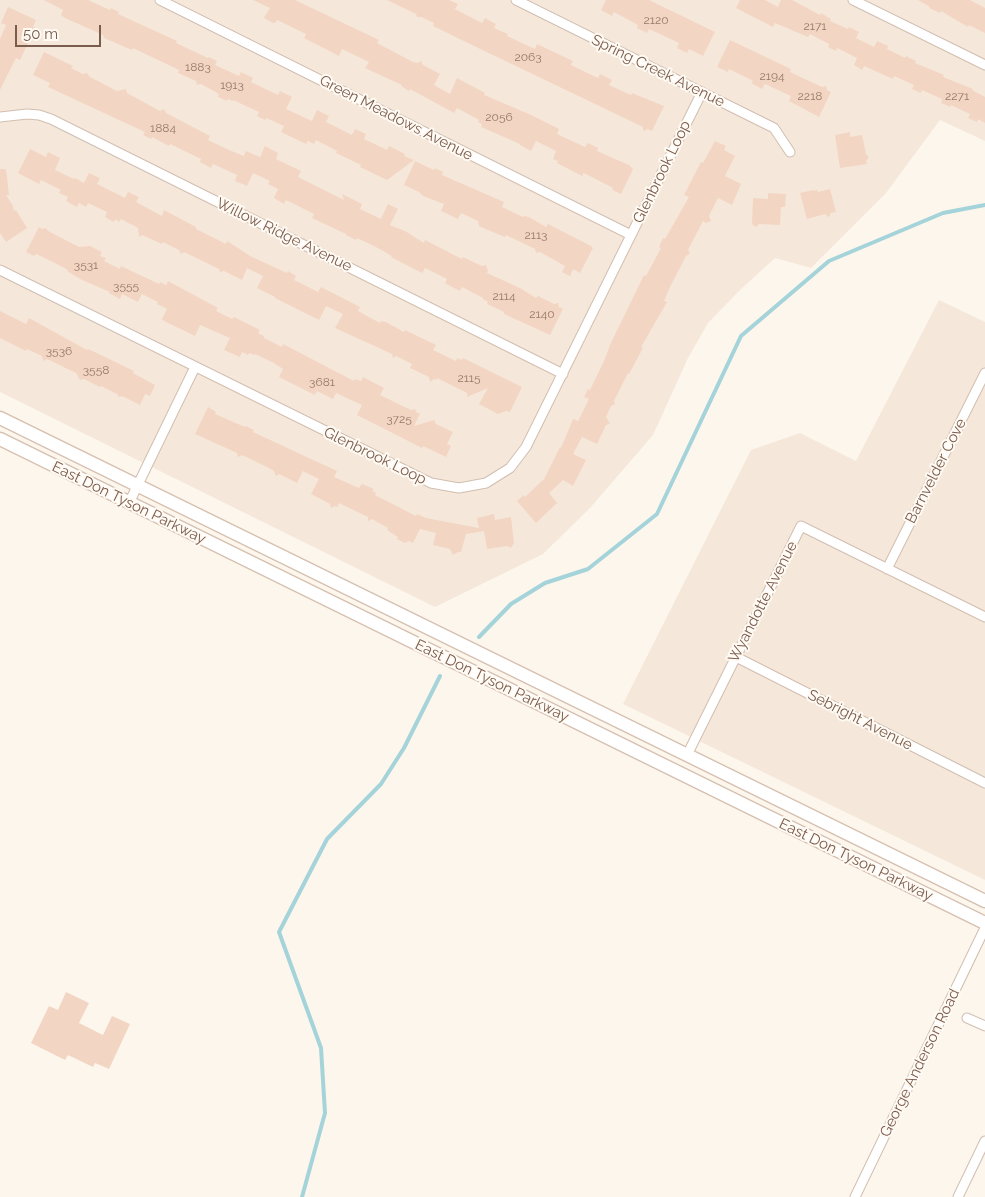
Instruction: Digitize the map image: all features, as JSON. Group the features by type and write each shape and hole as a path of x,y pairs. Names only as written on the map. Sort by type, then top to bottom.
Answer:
{"main road":[{"name":"East Don Tyson Parkway","path":"0,418 985,901"},
{"name":"East Don Tyson Parkway","path":"0,439 985,923"}],"street":[{"name":"Green Meadows Avenue","path":"160,0 631,235"},
{"name":"Spring Creek Avenue","path":"516,0 774,128 790,152"},
{"path":"853,0 985,65"},
{"name":"Glenbrook Loop","path":"0,270 431,483 459,488 486,483 510,468 526,447 702,92"},
{"name":"Willow Ridge Avenue","path":"0,117 27,114 51,119 563,374"},
{"path":"129,503 195,367"},
{"name":"Barnvelder Cove","path":"887,569 985,373"},
{"name":"Wyandotte Avenue","path":"687,755 801,526 985,617"},
{"name":"Sebright Avenue","path":"736,657 985,783"},
{"name":"George Anderson Road","path":"854,1197 985,928"},
{"path":"967,1018 985,1026"},
{"path":"958,1197 985,1141"}],"shaded area":[{"path":"0,0 985,0 985,141 940,120 886,193 811,268 775,258 708,323 688,358 653,435 590,508 543,554 435,607 0,392"},
{"path":"939,300 985,322 985,880 623,704 751,450 800,433 856,461"}],"building":[{"path":"44,0 88,0 110,10 111,8 119,12 118,14 177,41 176,43 217,61 215,65 239,76 241,72 253,78 251,82 278,95 280,91 292,97 286,109 312,121 317,110 329,116 326,122 352,135 355,129 366,134 364,139 387,150 389,146 414,160 387,180 360,167 361,165 336,153 337,151 316,140 314,144 308,141 306,144 281,132 284,126 257,116 259,112 233,100 228,99 227,101 218,97 219,94 201,84 197,85 196,81 178,73 179,70 133,48 132,50 104,38 103,35 65,18 61,15 63,10"},
{"path":"253,0 295,0 379,40 377,43 413,62 421,61 423,65 440,74 434,85 450,94 457,78 485,93 484,95 559,129 557,134 585,147 588,143 598,148 597,151 629,165 633,169 621,194 584,173 582,176 557,163 558,161 553,159 556,151 536,141 531,151 520,144 481,127 482,124 478,122 479,120 457,108 454,113 410,89 409,91 402,85 365,68 369,62 342,49 339,56 304,38 306,34 277,20 273,23 264,18 270,8"},
{"path":"387,0 449,0 458,4 455,9 482,23 485,18 496,24 494,28 508,34 507,36 535,49 537,44 573,61 571,65 598,78 600,74 612,80 609,85 664,106 652,131 648,129 643,131 643,127 433,26 434,23 417,17 416,14"},
{"path":"606,0 649,0 715,32 703,56 689,49 687,53 677,48 679,43 649,29 647,33 637,28 638,25 614,12 612,16 601,10"},
{"path":"740,0 765,0 778,7 781,0 792,0 820,15 821,13 831,19 830,21 859,32 856,38 874,47 877,41 888,46 887,49 905,58 906,56 916,61 915,63 973,89 985,97 985,123 978,119 977,122 968,118 970,114 951,105 950,107 941,103 942,99 922,90 921,93 912,89 914,85 894,76 893,79 864,66 862,70 854,65 857,58 837,48 836,51 828,47 829,44 810,34 808,37 775,23 773,27 736,8"},
{"path":"918,0 970,0 985,8 985,33 969,25 968,27 941,11 940,13 929,8"},
{"path":"8,7 36,20 33,27 35,28 20,60 16,58 0,90 0,39 6,25 1,23"},
{"path":"730,40 791,69 790,72 822,87 826,86 827,90 831,92 819,117 789,101 791,96 765,84 762,89 751,83 753,81 729,69 728,72 717,67"},
{"path":"44,52 73,66 71,68 83,74 87,73 90,77 117,91 126,89 127,93 160,111 164,109 166,113 210,136 208,140 229,150 244,156 246,151 260,157 265,146 278,153 276,159 301,171 298,177 344,200 342,194 362,204 360,209 381,219 388,204 398,209 390,225 405,231 424,243 425,240 462,259 463,257 482,266 486,265 487,273 520,288 536,298 538,296 554,304 558,303 559,307 563,309 550,335 504,314 504,312 487,304 488,302 483,298 462,287 460,291 450,286 445,283 447,279 425,268 422,273 374,246 357,238 356,240 312,218 314,214 286,200 284,204 274,198 278,189 268,184 270,181 253,173 247,186 235,181 237,175 213,164 211,168 200,162 201,159 170,144 169,146 152,137 151,139 143,135 145,132 48,87 50,83 33,75"},
{"path":"850,132 850,137 862,135 866,154 869,157 866,161 867,164 840,168 835,135"},
{"path":"715,141 726,146 724,150 735,156 725,176 741,184 732,205 718,198 709,216 711,221 706,223 703,221 688,250 690,253 686,256 670,287 664,301 667,302 641,347 643,348 614,401 615,404 611,406 606,417 610,424 606,425 597,444 582,437 573,454 586,460 573,486 563,480 549,493 557,503 536,523 517,501 524,495 525,497 544,479 561,448 573,419 578,421 589,399 584,397 588,389 590,390 644,275 646,276 661,248 659,247 663,238 665,239 689,197 684,195 701,162 703,163"},
{"path":"30,149 46,157 48,152 60,158 55,170 84,183 89,173 100,178 97,184 125,198 128,192 139,197 136,202 162,216 164,210 226,244 227,241 252,257 287,273 288,271 296,276 294,280 318,292 321,287 360,307 358,311 380,323 381,321 386,322 404,332 405,330 436,345 433,350 456,361 457,358 462,360 463,358 522,387 510,412 506,411 498,414 479,404 488,388 467,397 467,393 437,378 430,382 429,377 410,368 412,364 396,356 393,358 392,354 335,328 343,314 326,306 319,320 275,298 257,288 263,276 247,268 242,280 224,271 220,272 219,269 184,252 181,254 179,250 163,242 162,244 142,235 139,237 138,228 121,219 119,222 115,219 114,222 105,217 107,212 88,203 86,207 79,203 77,207 66,201 68,197 59,193 61,190 41,180 39,184 18,173"},
{"path":"415,161 434,170 435,168 443,172 442,175 504,202 502,207 523,217 529,217 546,227 548,224 591,246 593,248 580,273 573,269 570,276 562,272 565,266 540,252 536,253 535,249 506,235 505,237 483,228 479,226 478,221 461,213 458,219 441,211 444,204 423,196 404,185"},
{"path":"0,169 6,169 9,195 6,195 14,211 16,210 27,228 6,242 0,233"},
{"path":"830,189 836,212 831,213 829,217 825,214 807,219 800,193"},
{"path":"768,193 786,194 785,207 781,207 780,225 759,224 756,227 752,224 753,198 768,199"},
{"path":"39,227 42,229 46,228 48,231 79,247 90,246 102,252 100,256 106,258 104,261 120,269 121,266 159,284 160,282 166,285 168,281 218,308 216,311 232,319 234,317 260,330 258,333 264,336 264,338 282,347 283,344 354,381 355,379 361,381 363,377 384,388 380,395 411,410 415,409 420,414 414,426 434,420 436,424 453,432 447,444 451,446 446,457 423,446 422,448 357,415 362,405 336,393 333,399 317,391 315,395 279,377 283,369 274,363 255,354 249,353 248,355 242,352 240,357 224,350 230,338 200,325 195,336 164,321 162,319 167,309 142,294 138,302 122,294 120,299 110,292 82,280 53,262 36,254 34,256 26,252"},
{"path":"0,311 26,324 29,318 87,350 134,371 133,373 155,385 150,396 145,394 140,405 122,396 119,397 117,394 101,386 84,379 80,380 76,373 47,359 43,361 42,356 27,349 26,351 0,338"},
{"path":"208,407 216,412 215,414 246,426 254,430 253,432 337,471 334,477 359,488 362,484 374,489 372,491 376,493 375,495 416,516 417,514 426,518 479,528 477,518 494,514 495,520 511,517 514,543 511,548 507,546 487,549 484,531 466,534 461,552 453,555 450,549 433,545 436,533 420,529 413,543 409,541 405,543 397,539 398,537 387,530 388,528 372,519 368,521 368,517 339,503 337,507 331,508 330,504 311,494 319,479 303,471 297,483 279,474 276,476 274,471 267,467 242,455 238,457 237,453 195,434"},
{"path":"66,992 89,1003 79,1023 103,1035 112,1016 130,1024 109,1069 95,1063 93,1067 68,1055 65,1060 31,1043 49,1006 58,1010"}],"waterway":[{"path":"479,637 511,604 545,583 588,569 657,514 741,336 829,261 943,213 985,205"},
{"path":"302,1197 325,1113 321,1048 279,932 327,839 381,784 404,748 440,676"}]}
